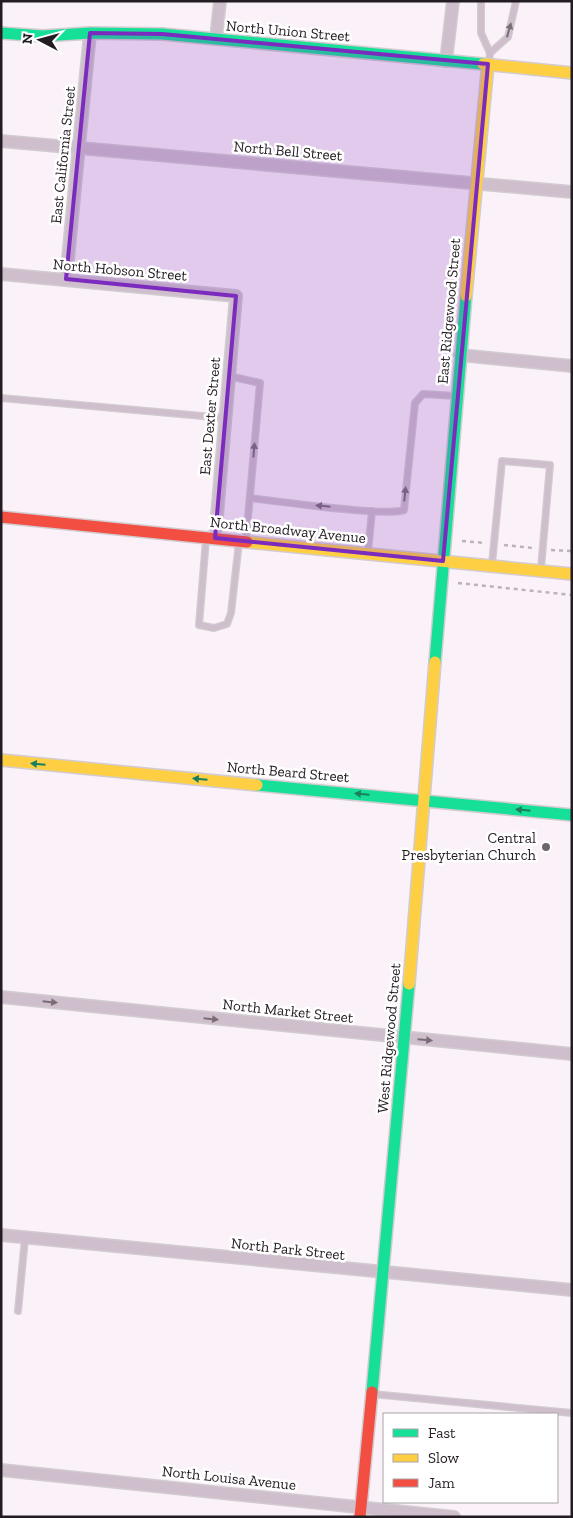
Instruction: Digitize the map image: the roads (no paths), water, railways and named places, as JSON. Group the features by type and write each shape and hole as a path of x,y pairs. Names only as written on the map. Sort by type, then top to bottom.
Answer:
{"street":[{"path":"216,39 220,1"},
{"path":"446,61 453,1"},
{"name":"North Union Street","path":"1,32 43,36 90,33 162,34 446,61 489,58 572,73"},
{"name":"East California Street","path":"66,280 90,33"},
{"name":"East Ridgewood Street","path":"443,561 460,355 489,58"},
{"name":"North Bell Street","path":"1,141 572,192"},
{"name":"North Hobson Street","path":"1,274 236,296"},
{"name":"East Dexter Street","path":"210,537 225,418 236,296"},
{"path":"460,355 572,366"},
{"name":"North Broadway Avenue","path":"1,516 572,574"},
{"name":"West Ridgewood Street","path":"361,1512 405,1038 422,800 443,561"},
{"name":"North Beard Street","path":"1,760 572,815"},
{"name":"North Market Street","path":"1,997 572,1054"},
{"name":"North Park Street","path":"1,1236 572,1290"},
{"name":"North Louisa Avenue","path":"1,1470 361,1512 454,1517"}],"lane":[{"path":"481,1 481,33 489,58 508,38 516,1"},
{"path":"210,537 199,625 214,628 227,624 232,613 250,498 260,383 229,376"},
{"path":"250,498 372,511 398,512 404,510 415,403 423,394 457,396"},
{"path":"1,398 225,418"},
{"path":"492,566 502,461 540,464 550,465 540,570"},
{"path":"368,553 372,511"},
{"path":"18,1311 25,1238"},
{"path":"371,1394 572,1413"}],"place":[{"name":"Central Presbyterian Church","path":"546,847"}]}
